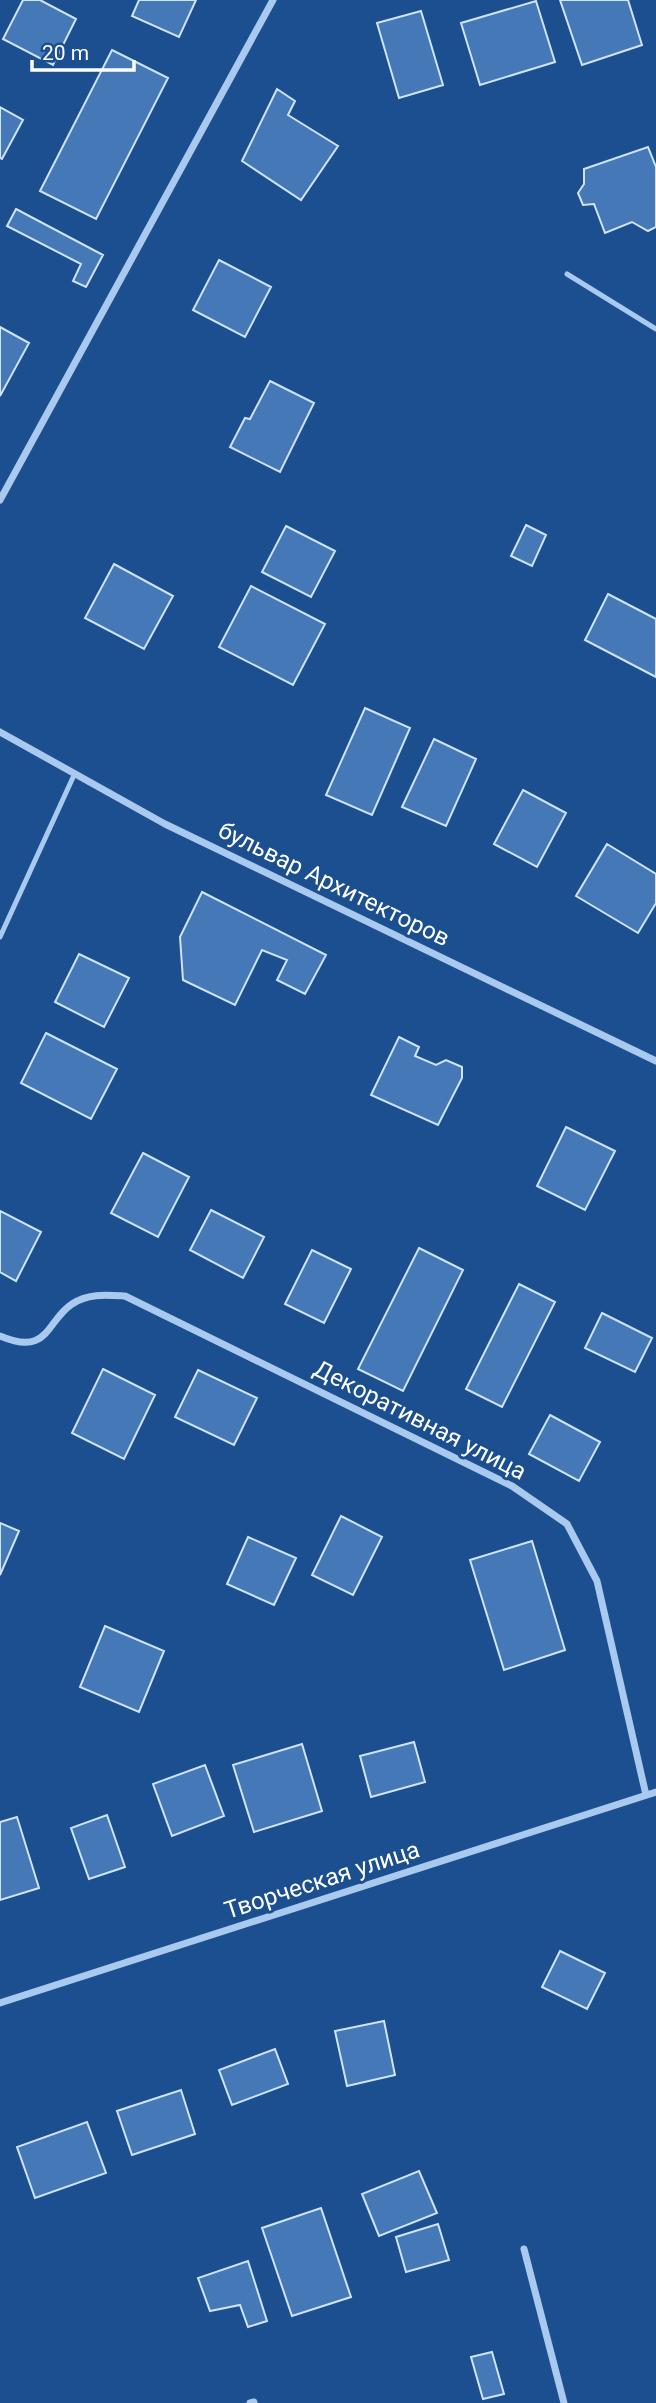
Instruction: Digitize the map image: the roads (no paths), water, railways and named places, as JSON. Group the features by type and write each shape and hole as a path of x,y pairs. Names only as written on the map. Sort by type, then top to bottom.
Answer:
{"street":[{"path":"0,500 273,0"},
{"name":"бульвар Архитекторов","path":"0,732 165,824 656,1061"},
{"name":"Декоративная улица","path":"0,1336 28,1343 48,1333 70,1304 96,1294 125,1296 512,1486 567,1524 597,1581 646,1796"},
{"name":"Творческая улица","path":"0,2003 656,1792"},
{"path":"524,2249 564,2403"}],"lane":[{"path":"567,274 656,329"},
{"path":"0,937 75,773"}]}
